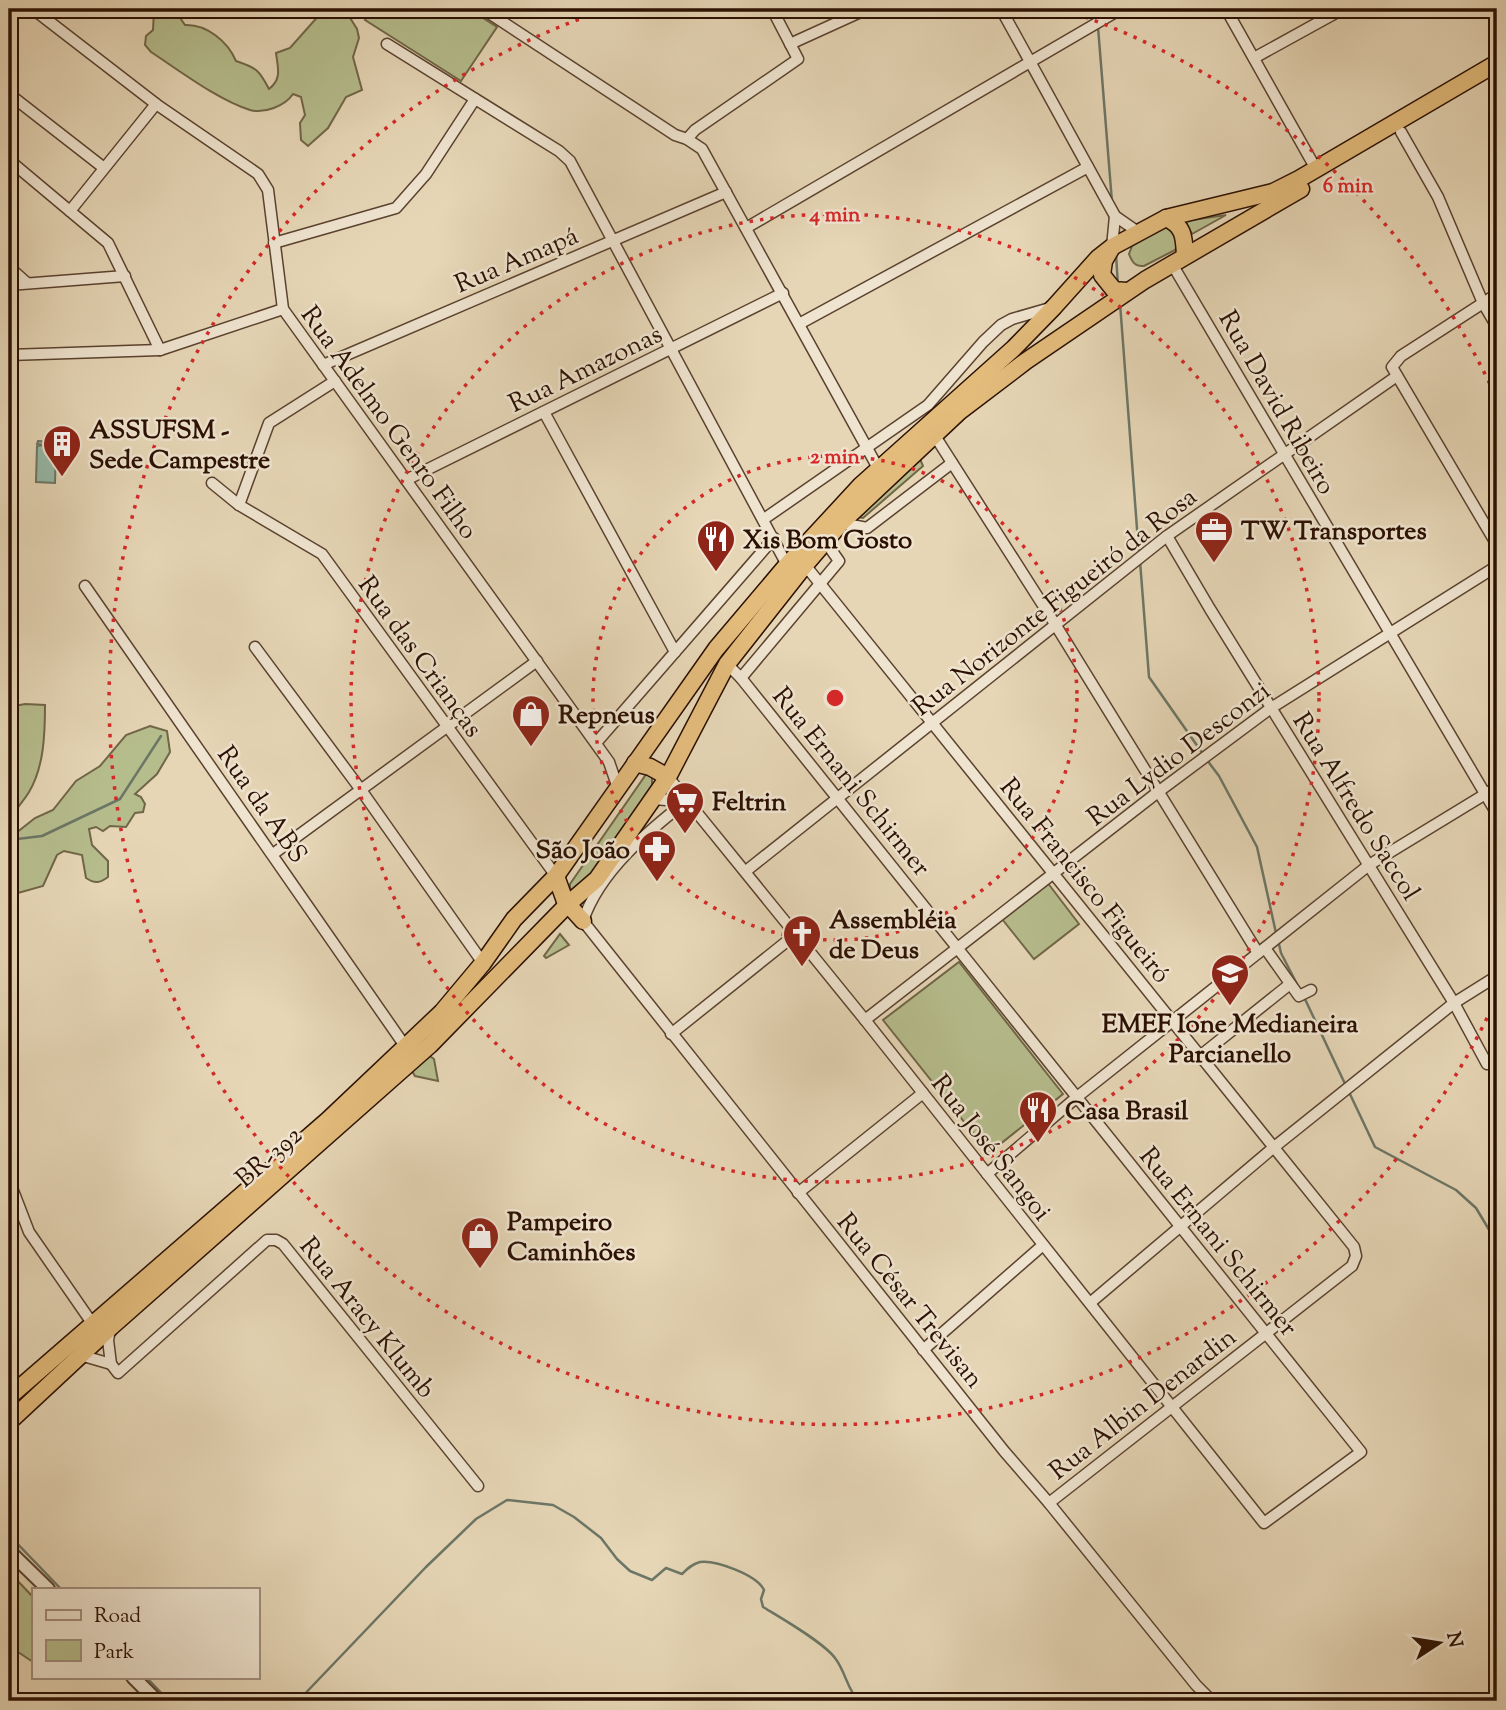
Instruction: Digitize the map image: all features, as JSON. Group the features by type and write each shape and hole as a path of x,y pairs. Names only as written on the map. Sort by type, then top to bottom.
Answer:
{"highway":[{"name":"BR-392","path":"9,1422 111,1327 430,1045 554,920 570,895 616,793 716,649 787,565 878,468 1014,348 1098,258 1112,247 1166,218 1273,192 1497,64"},
{"name":"BR-392","path":"9,1397 328,1120 442,1012 484,963 514,919 570,895 597,879 668,777 727,664 841,523 959,412 1126,291 1497,76"},
{"path":"1166,218 1182,230 1179,260"},
{"path":"1112,247 1104,261 1102,275 1114,290 1126,291"},
{"path":"635,763 650,767 668,777"}],"street":[{"name":"Rua Adelmo Genro Filho","path":"33,9 156,104 258,174 268,190 283,309 596,743 609,762 618,788 616,793"},
{"path":"483,9 675,135 702,149 878,468"},
{"path":"687,139 695,130 798,59 772,9"},
{"path":"790,44 867,9"},
{"path":"1001,9 1115,216 1138,232"},
{"path":"746,228 1121,9"},
{"path":"1226,9 1317,169"},
{"path":"1254,58 1341,10"},
{"path":"387,44 559,151 570,161 787,565"},
{"path":"9,94 104,168"},
{"path":"274,243 396,208 426,174 475,99"},
{"path":"70,211 156,104"},
{"path":"1402,132 1438,197 1483,303 1497,327"},
{"path":"9,160 108,243 160,349"},
{"path":"799,324 1088,167"},
{"name":"Rua Amapá","path":"323,365 726,192"},
{"path":"1112,247 1115,216"},
{"name":"Rua David Ribeiro","path":"1179,260 1283,454 1497,814"},
{"path":"9,267 27,283"},
{"path":"9,285 125,276"},
{"name":"Rua Amazonas","path":"406,480 783,293"},
{"name":"Rua Norizonte Figueiró da Rosa","path":"746,871 1167,536 1394,372 1401,356 1497,294"},
{"path":"764,519 929,405 1001,325 1012,319 1054,307"},
{"path":"9,355 160,349 283,309"},
{"path":"1012,319 1031,329"},
{"path":"1394,372 1497,545"},
{"path":"239,505 269,422 335,381"},
{"path":"544,412 675,652"},
{"path":"935,436 1158,792 1261,950 1299,996 1311,990"},
{"path":"841,523 867,527 951,463"},
{"name":"Rua das Crianças","path":"212,482 239,505 322,554 570,895"},
{"name":"Rua Alfredo Saccol","path":"1167,536 1454,1003 1487,1065"},
{"path":"596,743 774,538"},
{"path":"741,678 839,561 825,541"},
{"name":"Rua Francisco Figueiró","path":"805,565 1354,1247 1356,1256"},
{"name":"Rua Lydio Desconzi","path":"865,1020 1158,792 1271,708 1497,566"},
{"name":"Rua da ABS","path":"85,586 405,1046"},
{"path":"255,647 484,963"},
{"path":"273,854 537,661"},
{"name":"Rua Ernani Schirmer","path":"727,664 838,797 1361,1452 1264,1523"},
{"path":"609,762 635,763"},
{"name":"Rua José Sangoi","path":"668,777 746,871 1264,1523"},
{"path":"987,1174 1077,1097 1369,865 1497,787"},
{"path":"654,799 687,798"},
{"path":"570,895 587,906 619,862 648,831 687,798"},
{"name":"Rua César Trevisan","path":"570,895 671,1034 1004,1451 1212,1701"},
{"path":"671,1034 796,934"},
{"path":"1090,1303 1273,1148 1454,1003 1497,976"},
{"path":"1200,1056 1290,984"},
{"path":"798,1193 923,1093"},
{"path":"9,1180 29,1232 92,1323"},
{"name":"Rua Aracy Klumb","path":"111,1364 118,1373 267,1240 276,1240 283,1244 478,1486"},
{"path":"923,1350 1043,1245"},
{"name":"Rua Albin Denardin","path":"1049,1503 1352,1266 1356,1256"},
{"path":"80,1355 111,1364 108,1340 111,1327"},
{"path":"9,1551 47,1588"},
{"path":"134,1678 157,1701"}],"green space":[{"path":"174,9 185,25 193,25 216,36 228,47 236,61 257,70 269,89 277,77 276,53 290,48 321,13 339,10 347,13 359,38 353,57 362,90 346,97 328,128 308,146 301,140 300,123 305,115 301,97 293,94 274,108 250,110 212,92 151,52 145,45 146,36 153,30 154,10"},
{"path":"372,9 469,9 497,27 461,81 365,20"},
{"path":"1226,215 1192,234 1185,221"},
{"path":"1163,227 1170,227 1179,240 1175,250 1144,266 1138,266 1129,254 1132,246"},
{"path":"920,459 923,466 863,518 857,517"},
{"path":"25,704 45,705 43,750 34,782 9,819 9,707"},
{"path":"150,726 167,731 170,752 157,774 135,794 141,797 145,804 143,812 135,813 126,827 110,826 103,831 96,827 89,829 92,845 108,861 108,877 97,882 89,880 86,878 82,855 64,851 57,855 43,886 18,893 9,891 9,824 16,833 35,818 53,810 76,781 100,766 126,735"},
{"path":"647,773 652,775 652,785 598,868 574,891 570,889 570,884"},
{"path":"1047,882 1079,924 1034,959 1002,919"},
{"path":"560,934 569,945 546,958 544,956"},
{"path":"959,962 1063,1094 989,1153 883,1020"},
{"path":"427,1054 434,1059 438,1081 415,1076 412,1071"},
{"path":"14,1577 32,1596 32,1661 9,1646 9,1583"}],"shaded area":[{"path":"38,441 57,442 57,445 50,446 56,446 55,483 36,482 37,446 44,445 37,444"}],"waterway":[{"path":"1096,9 1097,21"},
{"path":"1098,27 1112,202"},
{"path":"1116,254 1118,286"},
{"path":"1120,303 1139,555"},
{"path":"1140,561 1149,677 1203,754"},
{"path":"9,840 42,836 120,799 161,736"},
{"path":"1207,760 1219,776 1257,847 1276,933"},
{"path":"1278,940 1281,953 1299,988"},
{"path":"1304,997 1346,1086"},
{"path":"1349,1092 1375,1147 1456,1190 1476,1208 1497,1243"},
{"path":"298,1701 426,1567 476,1519 507,1500 553,1505 601,1538 630,1571 652,1580 666,1568 682,1574 700,1562 716,1563 745,1574 764,1590 761,1599 763,1607 812,1638 835,1658 859,1701"},
{"path":"9,1535 60,1588"},
{"path":"147,1678 169,1701"}],"place":[{"name":"ASSUFSM - Sede Campestre","path":"62,478"},
{"name":"TW Transportes","path":"1214,564"},
{"name":"Xis Bom Gosto","path":"716,573"},
{"name":"Repneus","path":"531,748"},
{"name":"Feltrin","path":"685,835"},
{"name":"São João","path":"657,883"},
{"name":"Assembléia de Deus","path":"802,968"},
{"name":"EMEF Ione Medianeira Parcianello","path":"1230,1007"},
{"name":"Casa Brasil","path":"1038,1144"},
{"name":"Pampeiro Caminhões","path":"480,1270"}]}
